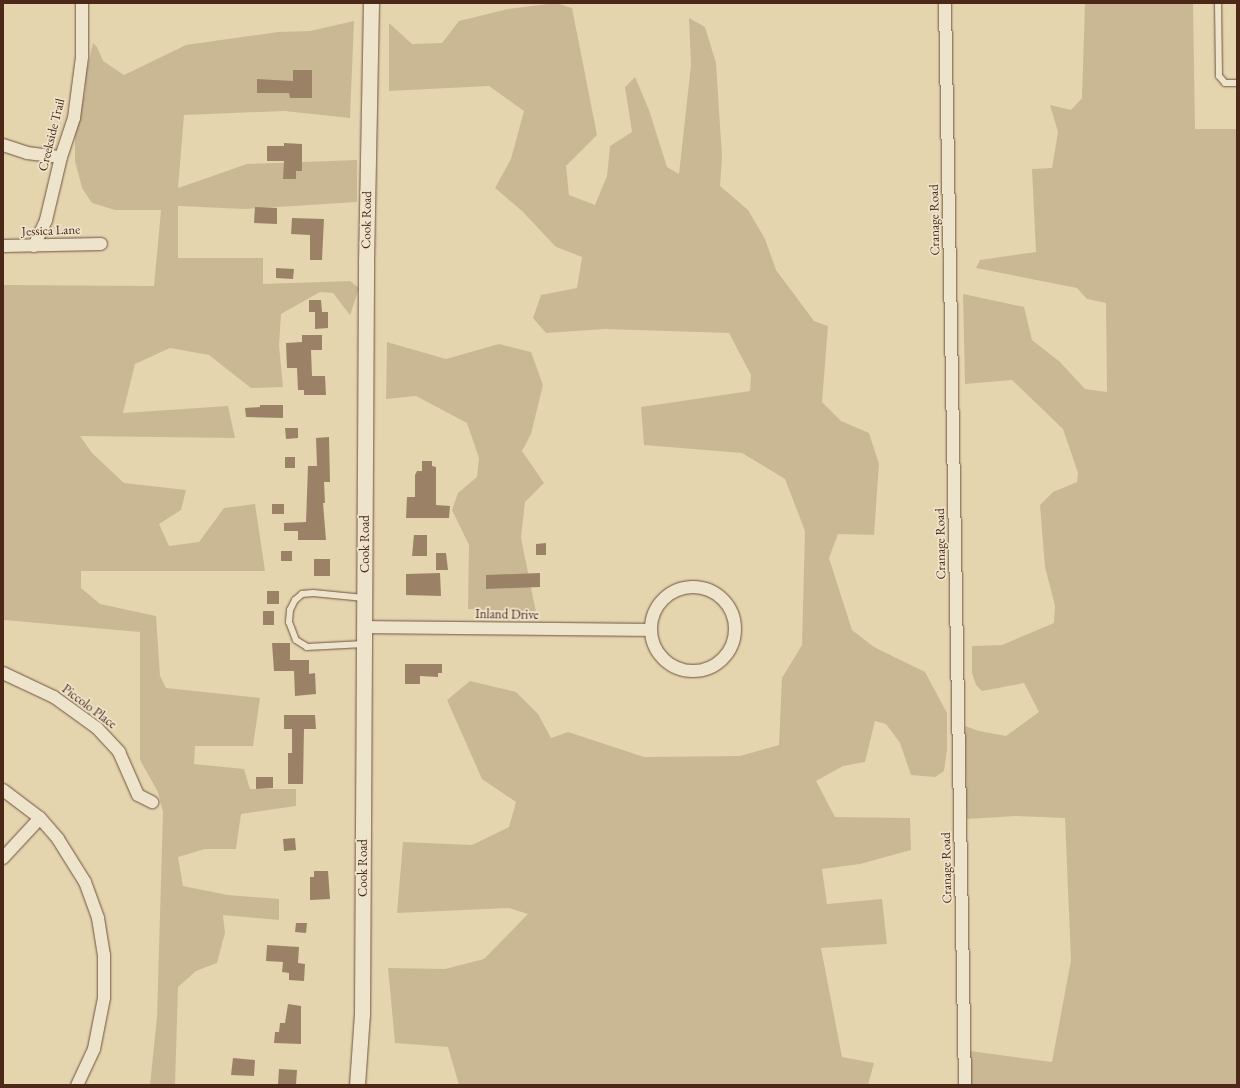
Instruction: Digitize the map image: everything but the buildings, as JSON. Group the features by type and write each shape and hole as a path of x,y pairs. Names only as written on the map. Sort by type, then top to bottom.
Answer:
{"street":[{"name":"Creekside Trail","path":"34,246 46,220 61,157 74,118 82,57 82,3"},
{"name":"Cook Road","path":"357,1085 362,1014 366,250 371,3"},
{"name":"Cranage Road","path":"945,3 965,1085"},
{"path":"3,145 27,153 61,157"},
{"name":"Jessica Lane","path":"3,246 101,244"},
{"path":"692,586 715,592 726,602 735,622 732,646 724,659 704,671 683,671 669,665 653,645 650,630 652,616 665,597 678,589 692,586"},
{"name":"Inland Drive","path":"364,627 650,630"},
{"name":"Piccolo Place","path":"3,673 54,697 97,728 119,752 133,787 144,800 152,802"},
{"path":"3,790 40,818 58,839 85,882 98,918 104,955 106,980 101,1021 94,1049 77,1085"},
{"path":"3,858 40,818"}],"lane":[{"path":"1218,3 1219,76 1225,83 1237,83"},
{"path":"364,598 313,593 302,594 295,600 290,610 289,622 296,640 307,646 364,644"}],"shaded area":[{"path":"556,3 572,8 597,135 566,166 569,195 595,205 607,176 610,146 632,132 625,87 635,77 649,110 667,167 679,174 691,65 689,18 705,27 716,63 722,157 720,186 748,210 765,239 776,270 814,321 828,326 822,402 841,421 869,433 879,464 874,535 838,534 829,558 852,630 874,647 925,672 947,713 947,750 944,771 935,777 911,775 900,743 886,724 875,721 865,762 843,766 816,781 835,817 910,818 911,850 860,864 822,869 827,904 882,899 887,944 821,948 842,1057 874,1063 868,1085 459,1085 448,1047 395,1043 388,968 445,969 484,959 528,914 509,908 397,913 403,842 472,845 509,827 516,802 482,779 447,700 470,681 516,692 538,714 551,738 568,732 644,757 740,756 779,745 782,678 802,645 805,531 785,479 742,453 644,445 641,407 750,391 751,375 729,333 605,329 546,333 533,318 541,295 577,288 582,257 556,247 522,211 495,188 511,159 524,111 489,86 389,91 389,23 412,44 442,43 459,21 508,9"},
{"path":"1085,3 1193,3 1195,129 1237,129 1237,1085 971,1085 970,1051 1052,1062 1071,960 1065,818 1016,816 967,819 965,726 979,731 1006,736 1039,712 1024,683 982,691 976,685 972,673 972,646 1002,645 1054,623 1055,606 1045,567 1040,505 1053,492 1077,482 1078,473 1063,429 1012,380 965,384 963,294 1024,307 1032,340 1060,362 1085,389 1107,392 1106,303 1087,299 1077,288 976,268 980,260 1036,252 1032,169 1052,168 1058,132 1050,105 1071,110 1082,98"},
{"path":"354,21 350,118 284,111 184,115 178,188 247,164 357,160 357,202 245,209 178,206 178,258 263,258 263,284 350,281 359,288 350,315 333,293 320,292 281,314 279,345 283,387 251,388 209,355 170,348 135,364 123,413 228,406 235,438 80,436 92,453 124,483 186,490 181,510 159,524 169,546 199,542 224,508 255,504 265,571 81,571 81,588 100,604 156,616 160,676 166,688 260,698 253,746 195,746 194,764 244,769 250,789 296,789 296,806 241,814 236,849 205,849 178,857 183,886 228,895 279,899 279,920 223,915 225,933 217,963 196,971 178,987 175,1085 150,1085 157,1017 163,812 158,792 140,760 140,632 4,620 4,285 154,286 161,210 115,210 92,203 82,188 75,161 75,132 85,92 86,73 93,43 97,47 103,61 124,75 186,45 278,32 310,31"},
{"path":"387,342 446,359 499,344 531,352 543,385 531,434 522,451 544,483 525,502 521,538 536,612 468,609 469,545 452,510 458,493 477,477 479,458 467,423 416,396 386,399"}]}
